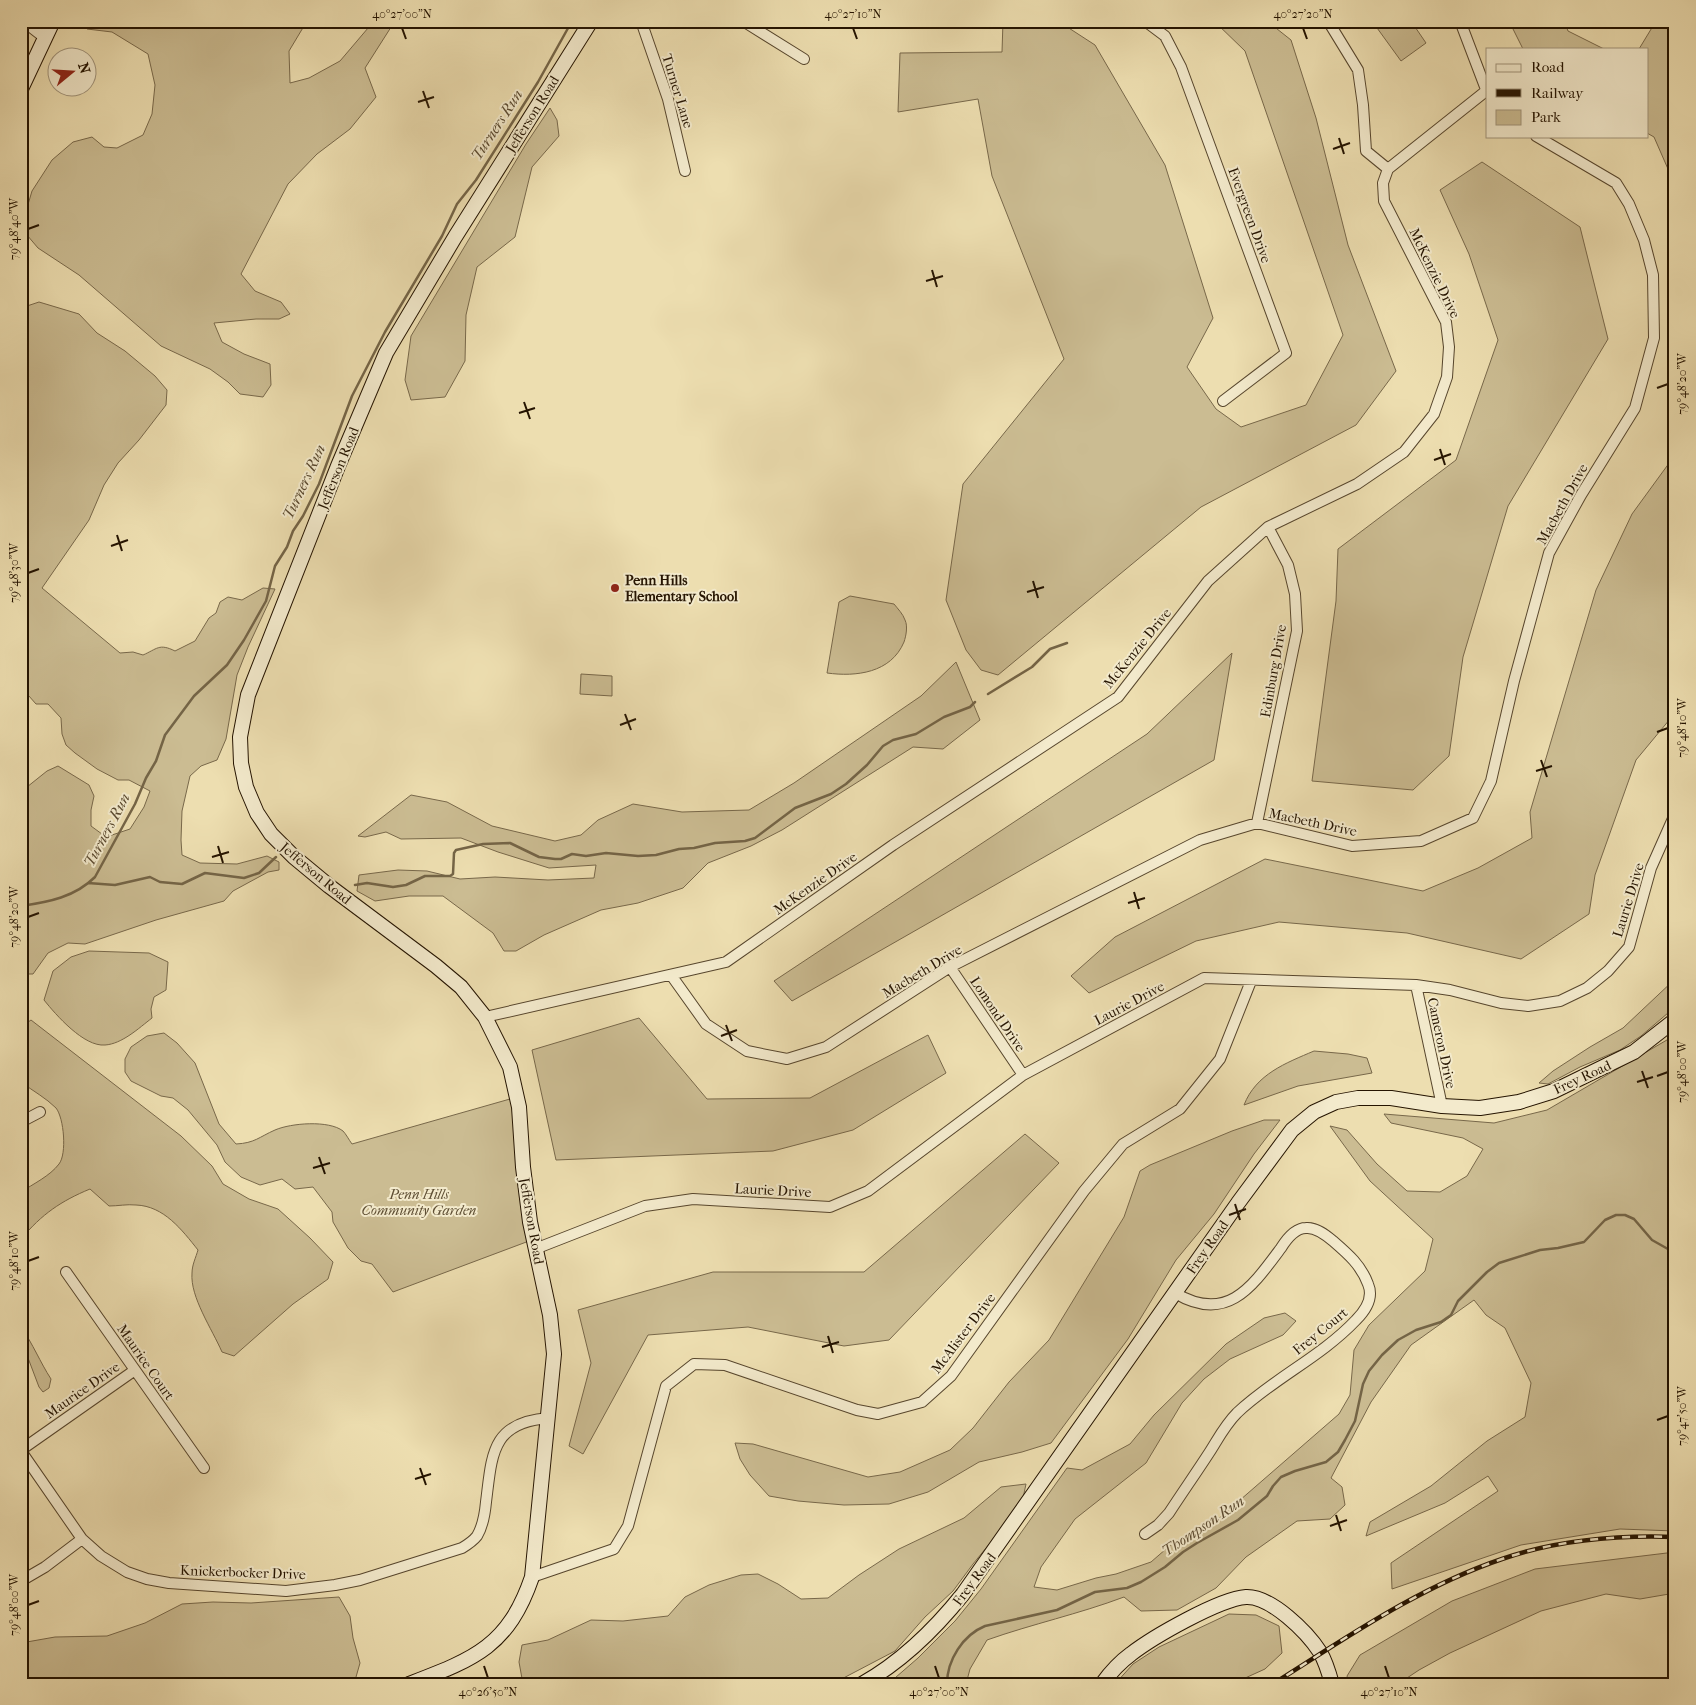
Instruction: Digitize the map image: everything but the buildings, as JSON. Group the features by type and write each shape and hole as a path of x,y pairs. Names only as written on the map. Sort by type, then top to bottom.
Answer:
{"street":[{"path":"23,21 45,38"},
{"path":"21,89 53,21"},
{"name":"Jefferson Road","path":"409,1684 461,1663 492,1643 516,1614 532,1577 554,1354 550,1315 535,1249 525,1186 514,1080 504,1054 485,1018 470,996 451,978 329,886 271,834 257,813 246,787 241,763 240,737 248,695 338,466 386,353 454,237 592,21"},
{"name":"Turner Lane","path":"641,21 668,99 685,171"},
{"path":"743,21 804,59"},
{"name":"Evergreen Drive","path":"1145,21 1165,36 1181,67 1286,353 1223,400"},
{"path":"1328,21 1358,70 1363,105 1366,151 1388,170 1486,93"},
{"path":"1460,21 1486,89"},
{"name":"Macbeth Drive","path":"671,976 706,1024 747,1051 787,1059 826,1047 950,967 1200,840 1256,823 1352,846 1421,841 1473,818 1491,781 1514,681 1549,553 1581,495 1635,408 1654,338 1653,275 1644,240 1628,204 1616,183 1539,138"},
{"name":"McKenzie Drive","path":"485,1018 726,962 893,845 1118,697 1208,581 1268,527 1357,484 1404,452 1434,414 1444,386 1449,347 1446,322 1384,201 1382,183 1388,170"},
{"name":"Edinburg Drive","path":"1256,823 1297,630 1295,594 1288,566 1268,527"},
{"name":"Laurie Drive","path":"535,1249 645,1206 693,1199 830,1207 868,1191 1023,1075 1204,978 1251,981 1416,984 1450,990 1501,1003 1528,1006 1560,1001 1587,988 1608,971 1629,947 1651,868 1675,814"},
{"name":"Lomond Drive","path":"950,967 1023,1075"},
{"name":"McAlister Drive","path":"532,1577 614,1549 628,1526 666,1386 694,1364 725,1365 857,1410 878,1414 922,1402 951,1376 1084,1191 1123,1144 1180,1109 1220,1059 1251,981"},
{"name":"Cameron Drive","path":"1416,984 1442,1106"},
{"name":"Frey Road","path":"862,1684 903,1656 929,1632 964,1594 1238,1203 1292,1130 1314,1112 1336,1102 1358,1098 1392,1098 1442,1106 1480,1108 1519,1102 1554,1091 1634,1052 1675,1020"},
{"path":"21,1122 40,1112"},
{"name":"Frey Court","path":"1145,1534 1158,1525 1169,1513 1222,1430 1235,1415 1252,1399 1319,1352 1352,1325 1368,1305 1371,1290 1361,1268 1352,1257 1327,1236 1307,1228 1300,1229 1287,1240 1252,1286 1242,1294 1220,1304 1196,1304 1175,1293"},
{"name":"Maurice Court","path":"66,1272 204,1468"},
{"name":"Maurice Drive","path":"21,1451 135,1370"},
{"name":"Knickerbocker Drive","path":"21,1451 82,1539 117,1567 135,1576 156,1581 286,1590 335,1585 360,1580 456,1551 472,1540 480,1530 483,1522 491,1461 497,1444 508,1431 521,1422 549,1418"},
{"path":"21,1580 45,1567 82,1539"},
{"path":"1102,1684 1130,1654 1149,1641 1220,1604 1247,1597 1261,1599 1306,1634 1321,1654 1332,1684"}],"green space":[{"path":"82,21 307,21 289,51 290,83 309,78 340,61 374,21 397,21 393,24 365,68 376,97 350,129 317,154 288,184 241,274 255,291 281,302 290,314 279,319 214,323 222,342 244,354 270,364 271,385 263,397 240,394 228,382 210,369 161,346 79,275 38,248 21,228 32,191 52,160 73,142 92,137 104,147 117,148 143,135 152,114 155,85 148,54 112,32 87,29"},
{"path":"1003,21 1058,21 1095,45 1165,165 1213,318 1187,367 1216,409 1241,427 1306,405 1343,335 1245,51 1214,21 1267,21 1291,40 1316,118 1348,245 1396,371 1356,425 1201,507 998,675 981,670 966,650 946,600 963,484 1064,359 992,176 978,99 898,112 900,53 1002,52"},
{"path":"1372,21 1411,21 1426,43 1401,61"},
{"path":"1509,21 1564,21 1568,31 1602,48 1522,48"},
{"path":"1656,21 1675,21 1675,185 1654,137 1648,134 1648,48 1640,48"},
{"path":"550,108 557,120 559,136 532,167 515,237 477,267 466,315 465,361 445,397 411,400 405,380 411,336 526,144"},
{"path":"1482,162 1580,227 1608,339 1508,506 1463,657 1449,756 1413,790 1312,781 1336,601 1338,549 1456,460 1498,340 1469,254 1440,190"},
{"path":"39,302 79,314 97,333 125,351 155,376 167,390 166,405 139,440 118,463 104,485 89,520 42,588 120,653 133,652 143,655 162,647 175,651 195,641 209,618 216,613 220,602 228,597 242,600 263,588 275,589 237,675 226,739 217,760 201,766 190,776 182,811 181,840 182,855 200,863 237,864 267,856 279,862 279,870 268,872 233,891 224,901 156,920 85,944 68,943 48,953 33,974 21,974 21,788 27,787 47,771 58,766 89,785 94,796 91,810 91,826 106,837 130,829 144,807 150,791 129,780 118,780 97,769 75,753 66,745 62,734 61,718 48,704 36,704 21,687 21,308"},
{"path":"1675,455 1675,713 1636,760 1595,875 1589,914 1521,959 1407,933 1279,922 1196,941 1089,993 1071,976 1115,937 1265,859 1423,891 1478,868 1532,838 1530,812 1596,590 1632,514"},
{"path":"850,596 894,604 906,622 905,640 891,660 871,671 849,674 827,673 839,602"},
{"path":"1232,653 1214,760 792,1001 774,981 1147,734"},
{"path":"956,662 980,720 943,749 913,747 782,830 751,846 708,863 683,888 638,903 601,910 544,935 516,951 504,951 493,933 443,896 409,896 375,901 357,891 359,875 398,870 427,871 460,879 495,877 548,880 594,878 596,865 549,868 461,838 401,839 386,832 365,837 358,836 411,795 447,802 492,826 555,841 581,835 598,820 633,804 682,812 749,810 794,783 921,696"},
{"path":"581,674 612,676 612,696 580,694"},
{"path":"89,951 149,953 168,962 166,990 154,997 151,1009 152,1018 130,1035 111,1044 97,1044 80,1036 44,1000 53,971 71,957"},
{"path":"1675,979 1675,1007 1641,1036 1620,1050 1580,1067 1548,1084 1539,1083 1553,1071 1623,1028"},
{"path":"639,1018 707,1099 810,1098 928,1035 946,1073 853,1130 773,1151 556,1160 532,1050"},
{"path":"31,1020 181,1136 212,1166 223,1184 249,1199 278,1209 333,1262 328,1279 293,1304 234,1356 222,1352 202,1313 194,1292 192,1270 198,1250 172,1220 164,1214 146,1206 109,1206 90,1189 52,1209 21,1239 21,1192 46,1176 59,1164 64,1145 63,1127 56,1108 21,1082 21,1027"},
{"name":"Penn Hills Community Garden","path":"164,1033 177,1043 195,1063 219,1124 236,1144 252,1141 275,1130 290,1126 320,1124 329,1125 343,1131 352,1144 517,1097 529,1241 393,1292 372,1264 361,1261 348,1248 333,1222 332,1212 313,1187 295,1189 282,1179 260,1185 241,1177 225,1162 217,1145 188,1110 173,1098 161,1096 131,1081 125,1072 125,1059 131,1047 147,1036"},
{"path":"1675,1034 1675,1531 1620,1529 1521,1545 1392,1589 1391,1563 1498,1491 1488,1476 1445,1503 1366,1536 1370,1522 1431,1486 1487,1441 1525,1417 1531,1383 1505,1328 1486,1315 1474,1300 1411,1345 1371,1402 1331,1478 1342,1487 1345,1505 1330,1519 1297,1521 1246,1557 1216,1588 1177,1610 1141,1611 1124,1597 987,1640 970,1669 966,1684 888,1684 918,1658 955,1621 981,1589 1067,1468 1082,1470 1130,1444 1154,1415 1226,1344 1264,1318 1285,1313 1296,1321 1283,1335 1230,1359 1204,1379 1182,1403 1146,1463 1075,1519 1041,1567 1034,1587 1057,1590 1116,1574 1151,1562 1174,1542 1209,1527 1339,1414 1350,1395 1354,1350 1369,1325 1425,1271 1433,1239 1370,1181 1330,1126 1347,1130 1377,1164 1407,1191 1440,1192 1467,1176 1483,1149 1463,1138 1391,1123 1384,1114 1494,1123 1547,1110"},
{"path":"1314,1051 1367,1058 1372,1073 1298,1086 1244,1105 1249,1094 1264,1077 1283,1065"},
{"path":"1264,1120 1280,1120 1254,1154 1214,1214 1176,1260 1128,1339 1051,1443 979,1462 928,1492 889,1504 844,1505 798,1501 769,1496 750,1475 740,1459 735,1443 753,1444 868,1477 900,1472 950,1450 973,1428 1009,1382 1049,1340 1124,1217 1140,1171 1150,1165 1232,1131"},
{"path":"1025,1134 1059,1163 889,1340 844,1346 748,1327 648,1335 583,1454 569,1446 591,1363 578,1310 713,1272 864,1272"},
{"path":"21,1327 51,1379 49,1388 43,1392 39,1387 25,1350 21,1346"},
{"path":"1026,1484 1023,1498 953,1591 925,1617 895,1651 832,1684 523,1684 519,1662 522,1645 548,1640 591,1620 623,1621 668,1616 685,1597 709,1585 741,1575 758,1574 801,1599 828,1598 899,1549 964,1518 1001,1487"},
{"path":"1675,1552 1675,1593 1640,1599 1606,1594 1541,1611 1450,1653 1398,1684 1349,1684 1347,1676 1360,1655 1452,1601 1535,1569"},
{"path":"339,1597 350,1616 353,1638 360,1663 354,1684 21,1684 21,1643 55,1637 107,1636 145,1623 182,1604 213,1602 251,1603"},
{"path":"1229,1614 1256,1615 1279,1626 1282,1653 1265,1669 1232,1684 1115,1684 1133,1664 1159,1647"}],"waterway":[{"name":"Turners Run","path":"21,906 61,898 79,889 95,877 135,804 146,778 156,761 165,735 194,696 227,665 244,640 266,601 275,566 287,547 293,531 319,484 352,396 385,332 442,236 457,204 476,180 538,82 572,21"},
{"path":"988,694 1032,667 1050,649 1067,643"},
{"path":"355,885 367,883 393,887 406,885 425,876 450,876 453,874 454,853 456,850 483,844 510,843 539,857 561,859 572,854 586,856 606,853 638,856 656,855 715,843 745,841 755,838 795,808 831,794 846,784 867,765 883,746 893,740 916,734 944,717 970,707 975,702"},
{"path":"88,883 115,885 150,877 160,882 182,884 205,873 244,878 259,873 276,857"},
{"name":"Thompson Run","path":"947,1684 953,1657 963,1642 977,1630 985,1626 1057,1610 1095,1592 1127,1588 1141,1582 1197,1543 1238,1520 1267,1496 1281,1477 1326,1462 1338,1452 1355,1421 1363,1384 1369,1371 1382,1355 1398,1340 1416,1330 1441,1322 1451,1315 1458,1301 1487,1272 1499,1263 1540,1250 1584,1242 1605,1220 1616,1215 1625,1215 1634,1219 1652,1240 1675,1253"}],"railway":[{"path":"1273,1684 1412,1599 1441,1584 1502,1559 1544,1547 1587,1540 1675,1537"}],"place":[{"name":"Penn Hills Elementary School","path":"615,588"}]}
